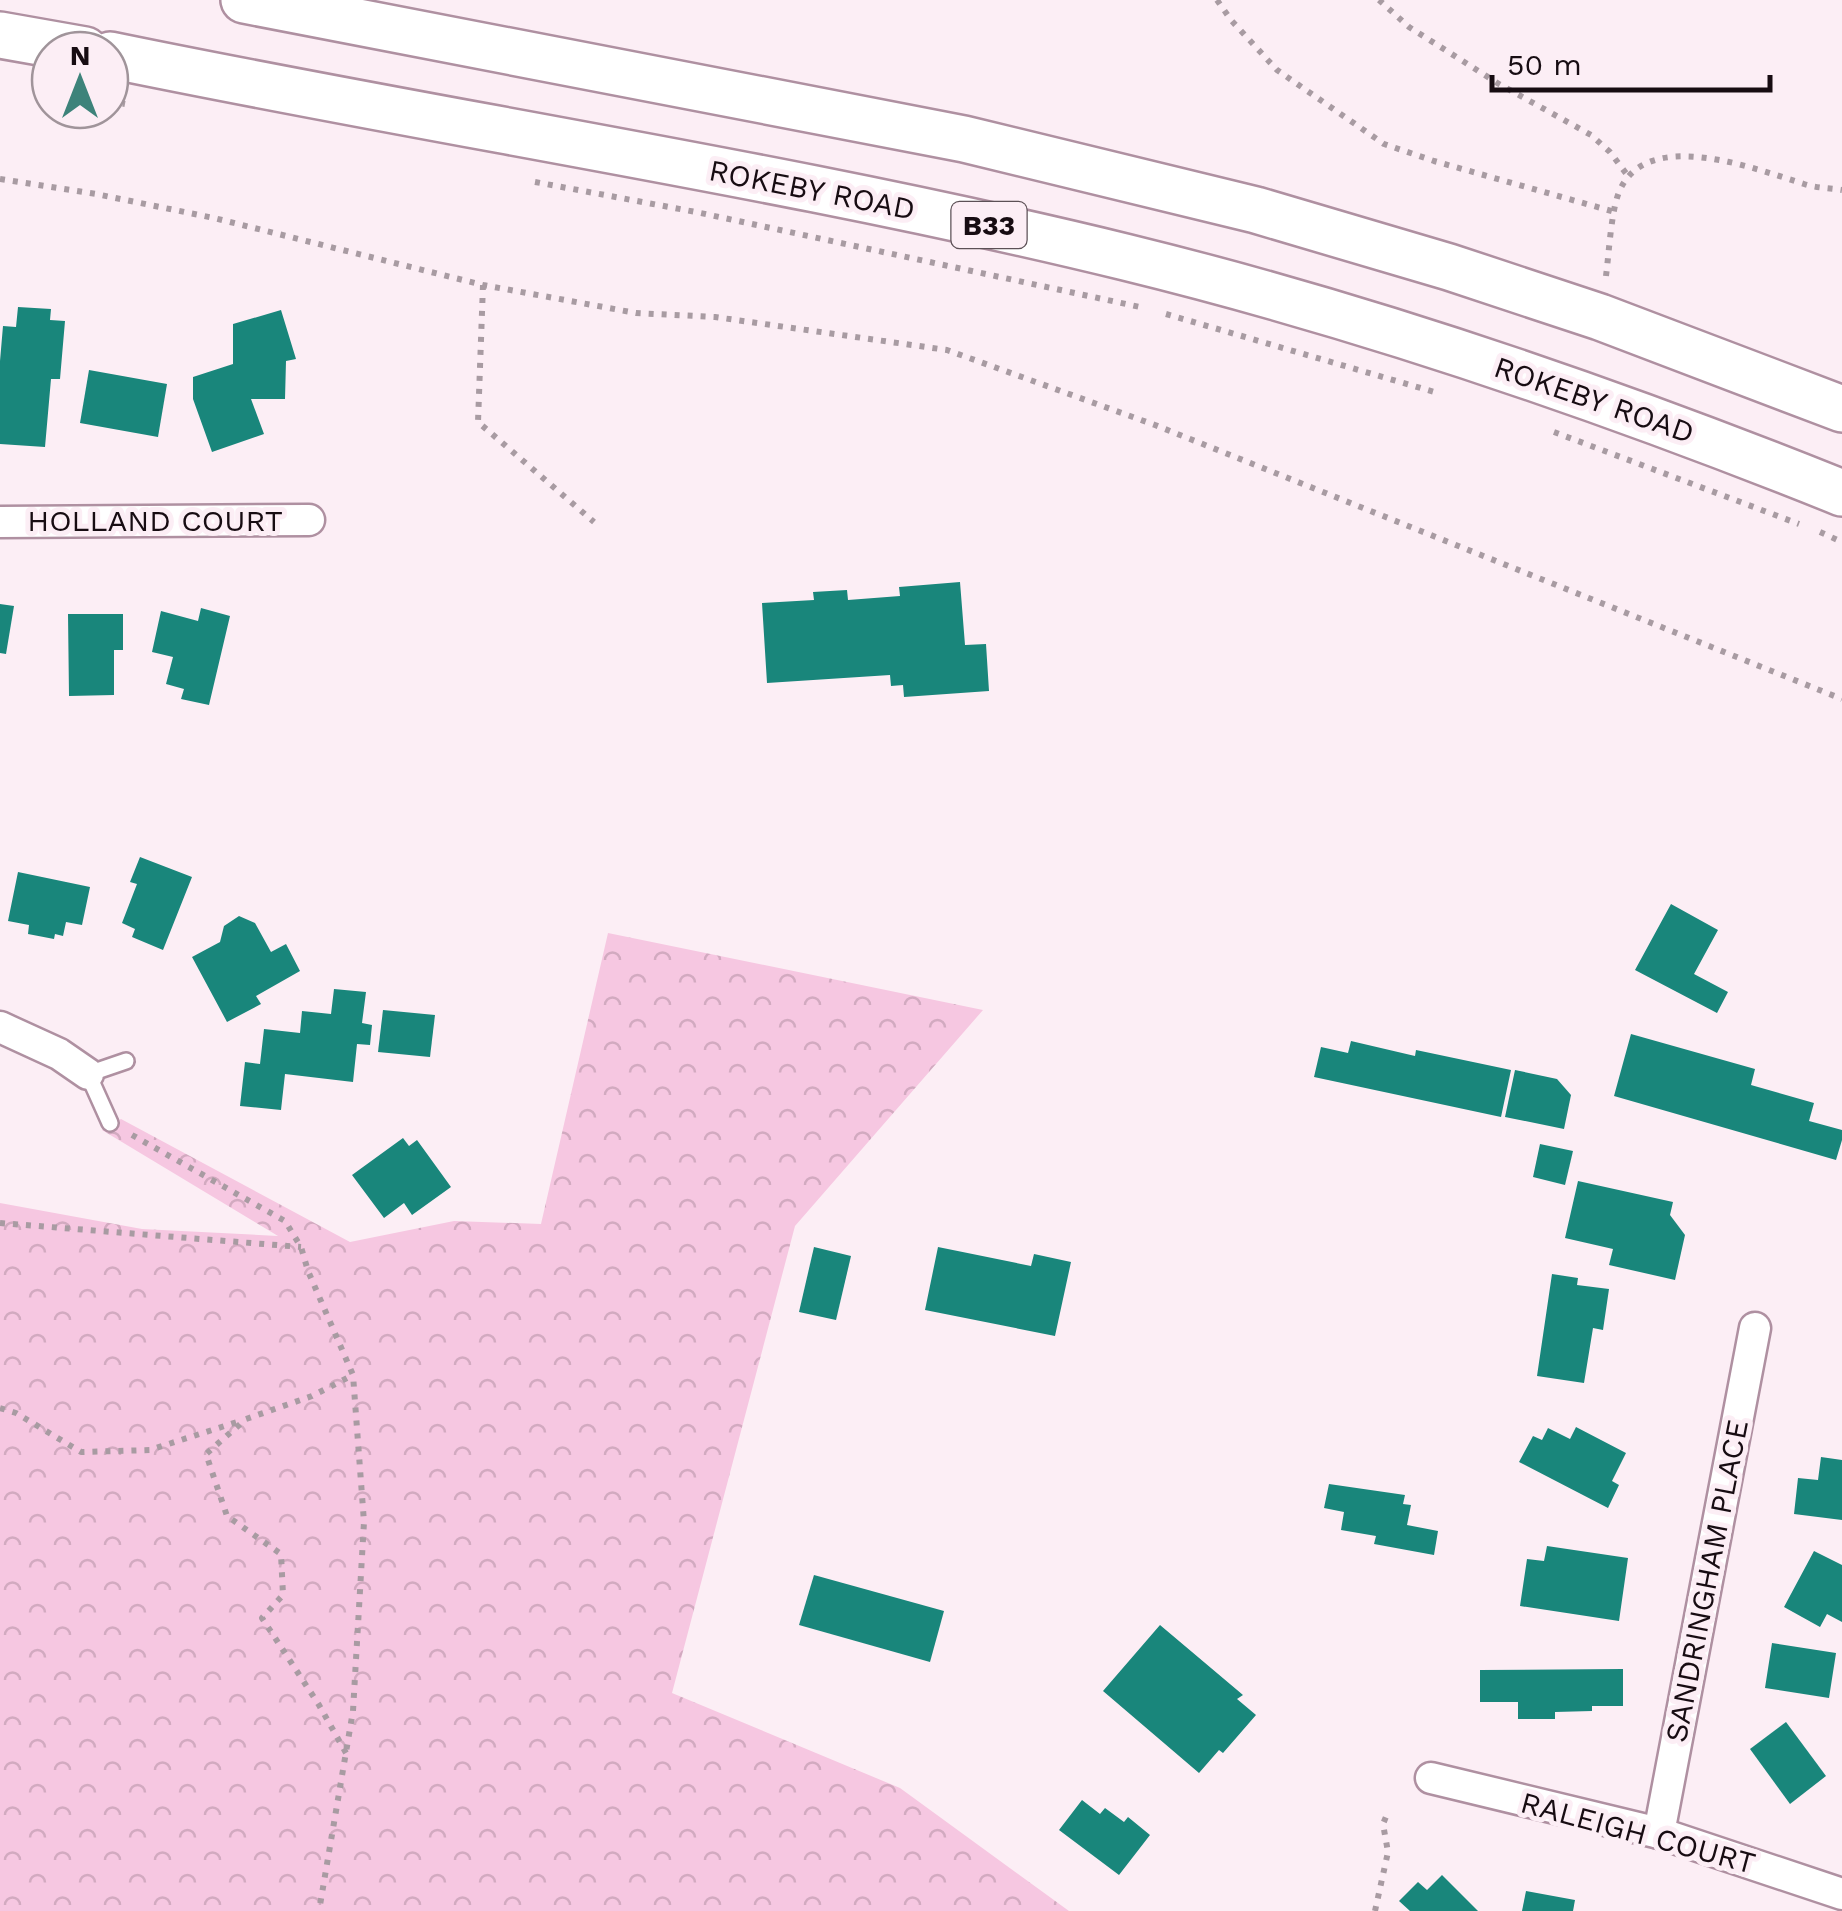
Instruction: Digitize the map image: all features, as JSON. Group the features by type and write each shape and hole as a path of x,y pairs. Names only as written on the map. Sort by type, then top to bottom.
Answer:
{"main road":[{"path":"244,0 868,120 1064,162 1256,210 1353,237 1600,317 1842,409"},
{"path":"0,35 30,40"},
{"name":"ROKEBY ROAD","path":"130,59 886,204 1131,259 1319,310 1516,371 1704,438 1842,494"}],"street":[{"name":"HOLLAND COURT","path":"0,522 309,520"},
{"path":"0,1027 58,1054 88,1074"},
{"name":"SANDRINGHAM PLACE","path":"1658,1833 1755,1328"},
{"name":"RALEIGH COURT","path":"1431,1778 1658,1833 1842,1894"}],"lane":[{"path":"110,1123 88,1074 126,1060"}],"path":[{"path":"1217,0 1277,70 1384,144 1615,212"},
{"path":"1380,0 1409,27 1454,56 1591,135 1628,176"},
{"path":"1600,317 1618,194 1628,176 1650,160 1686,157 1726,161 1807,185 1842,190"},
{"path":"0,179 214,218 484,285 636,312 715,317 948,350 1155,425 1842,699"},
{"path":"520,179 696,212 1152,310 1455,398"},
{"path":"484,285 478,422 594,522"},
{"path":"1547,430 1800,525"},
{"path":"1819,532 1842,542"},
{"path":"110,1123 285,1222 300,1247 353,1376 364,1522 353,1712 320,1911"},
{"path":"0,1223 300,1247"},
{"path":"0,1408 16,1412 81,1452 150,1450 312,1396 353,1376"},
{"path":"246,1419 206,1454 227,1516 282,1554 283,1595 262,1618 346,1754"},
{"path":"1376,1911 1388,1852 1383,1824 1388,1812"}],"green space":[{"path":"608,933 983,1010 795,1226 672,1693 900,1788 1069,1911 0,1911 0,1203 142,1229 278,1236 102,1130 121,1119 350,1242 454,1221 541,1224"}],"building":[{"path":"18,307 51,309 50,320 65,321 60,379 51,379 45,447 0,444 3,326 16,327"},
{"path":"281,310 296,359 286,361 285,399 251,399 264,434 212,452 193,399 193,377 233,364 233,324"},
{"path":"89,370 167,384 158,437 80,423"},
{"path":"960,582 965,645 986,644 989,691 904,697 903,685 891,686 890,675 767,683 762,603 814,600 813,592 847,590 848,600 900,596 899,587"},
{"path":"0,604 14,606 6,654 0,653"},
{"path":"201,608 230,616 209,705 181,699 184,689 166,684 173,657 152,652 161,611 198,621"},
{"path":"68,614 123,614 123,650 114,650 114,695 69,696"},
{"path":"140,857 192,877 163,950 132,937 135,929 122,923 137,884 130,882"},
{"path":"18,872 90,887 82,925 66,922 63,936 55,934 54,939 28,934 29,925 8,921"},
{"path":"1671,904 1718,930 1694,974 1728,992 1717,1013 1635,970"},
{"path":"239,916 255,923 271,952 286,944 300,971 256,996 261,1004 227,1022 192,957 220,942 224,926"},
{"path":"334,989 366,992 362,1023 372,1025 370,1045 357,1044 353,1082 285,1074 281,1110 240,1106 245,1062 260,1064 264,1029 300,1033 302,1011 331,1014"},
{"path":"383,1010 435,1015 430,1057 378,1052"},
{"path":"1631,1034 1755,1069 1751,1085 1814,1103 1809,1121 1842,1130 1836,1160 1614,1096"},
{"path":"1351,1041 1415,1056 1416,1050 1511,1070 1501,1117 1314,1077 1321,1047 1348,1053"},
{"path":"1515,1070 1557,1079 1571,1095 1564,1129 1505,1117"},
{"path":"403,1138 409,1146 417,1140 451,1187 412,1215 404,1203 384,1218 352,1175"},
{"path":"1540,1144 1573,1151 1565,1185 1533,1177"},
{"path":"1578,1181 1673,1202 1670,1215 1685,1235 1675,1280 1609,1265 1613,1249 1565,1238"},
{"path":"814,1247 851,1256 836,1320 799,1312"},
{"path":"938,1247 1031,1266 1034,1254 1071,1262 1055,1336 925,1310"},
{"path":"1552,1274 1578,1278 1577,1285 1609,1289 1603,1330 1593,1328 1584,1383 1537,1376"},
{"path":"1576,1427 1626,1453 1612,1481 1619,1485 1608,1508 1519,1462 1533,1436 1542,1440 1548,1428 1570,1439"},
{"path":"1821,1457 1842,1460 1842,1520 1794,1514 1798,1478 1818,1480"},
{"path":"1329,1484 1405,1495 1403,1504 1411,1505 1407,1525 1438,1531 1434,1555 1374,1544 1376,1536 1341,1530 1344,1512 1324,1508"},
{"path":"1547,1546 1628,1558 1619,1621 1520,1606 1527,1559 1544,1561"},
{"path":"1814,1551 1842,1565 1842,1622 1827,1614 1820,1627 1784,1607"},
{"path":"814,1575 944,1611 930,1662 799,1625"},
{"path":"1160,1625 1243,1695 1237,1699 1256,1715 1223,1753 1219,1750 1199,1773 1103,1691"},
{"path":"1772,1643 1836,1653 1829,1698 1765,1688"},
{"path":"1623,1669 1623,1706 1555,1712 1555,1719 1518,1719 1518,1702 1480,1702 1480,1670"},
{"path":"1786,1722 1826,1776 1790,1804 1750,1749"},
{"path":"1082,1800 1100,1814 1105,1808 1124,1822 1128,1817 1150,1835 1119,1875 1059,1830"},
{"path":"1442,1875 1478,1911 1410,1911 1399,1901 1418,1882 1427,1890"},
{"path":"1526,1891 1575,1900 1573,1911 1522,1911"}]}
